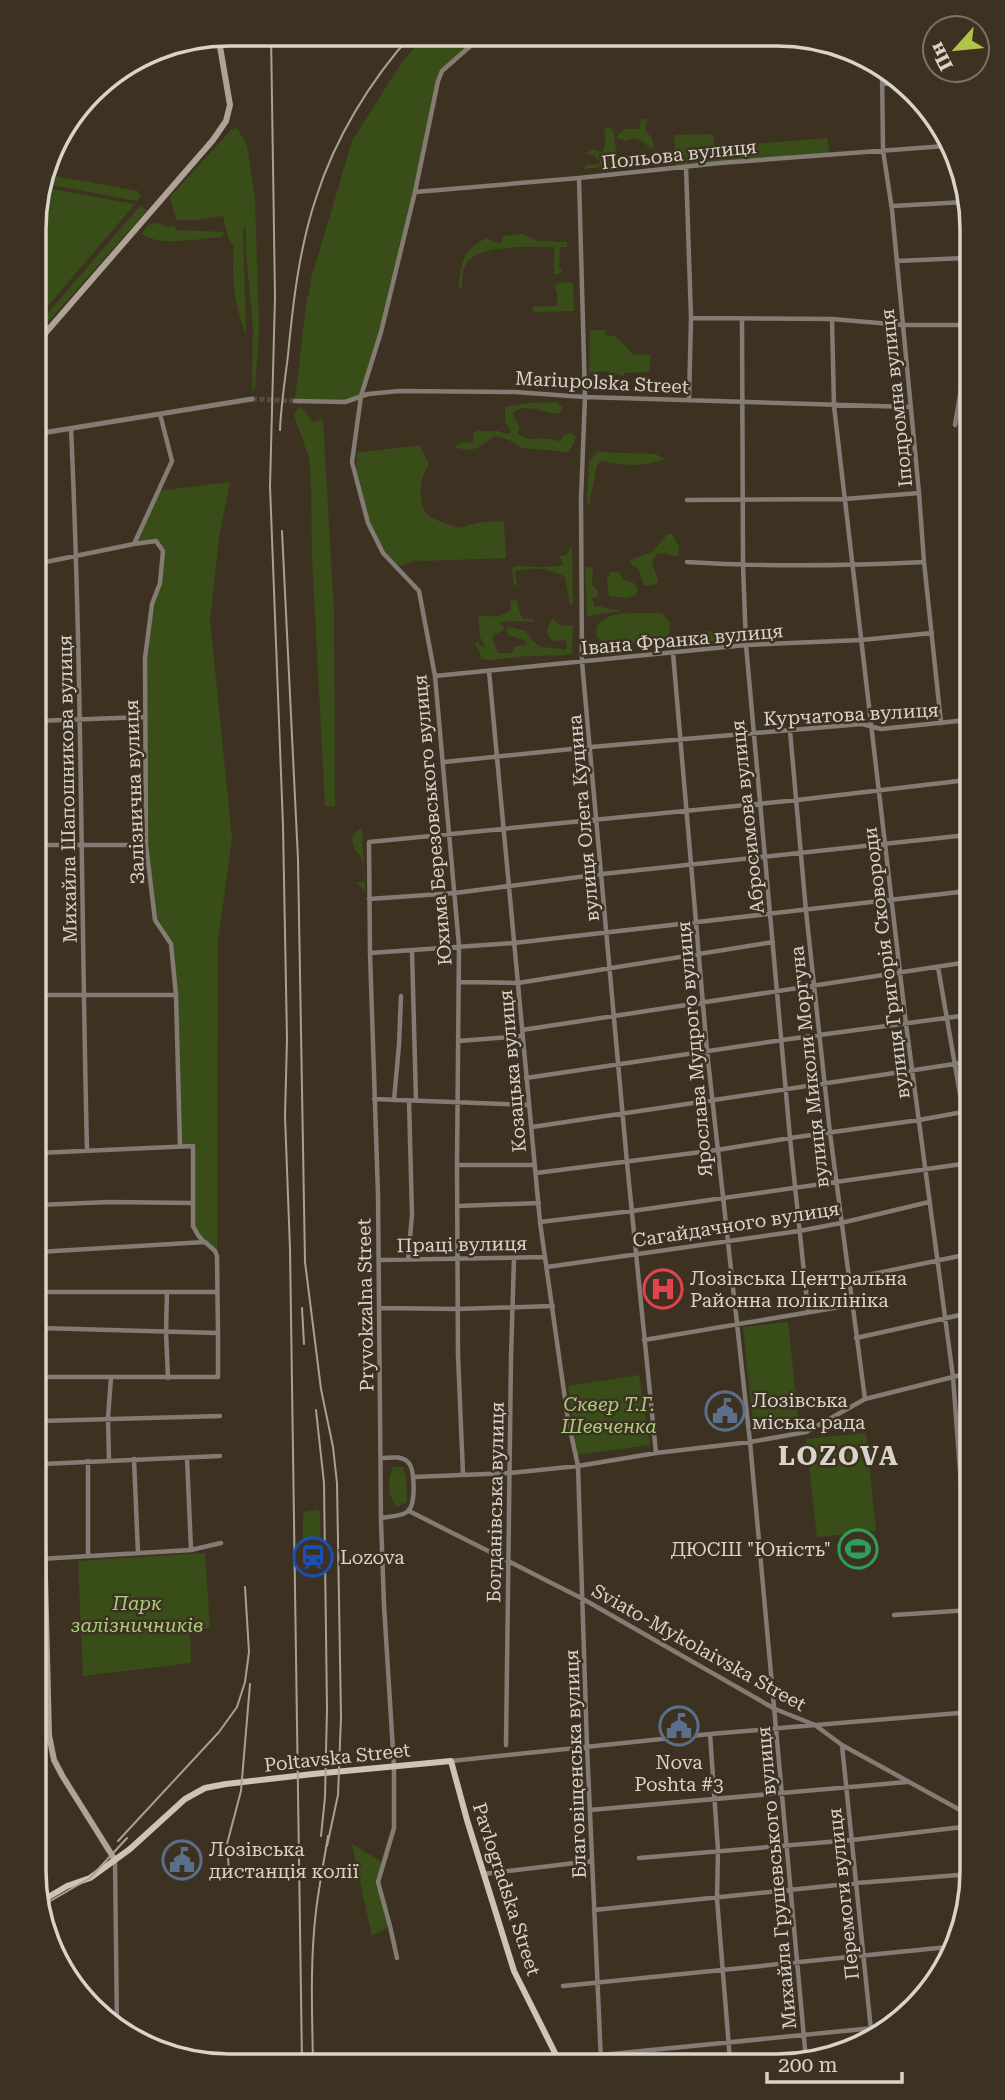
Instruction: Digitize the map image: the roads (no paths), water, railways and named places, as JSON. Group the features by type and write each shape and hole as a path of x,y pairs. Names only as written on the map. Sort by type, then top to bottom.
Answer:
{"main road":[{"path":"46,332 213,140 226,121 230,105 220,46"},
{"path":"45,1638 49,1735 54,1760 115,1860"},
{"name":"Poltavska Street","path":"47,1898 67,1886 90,1878 130,1849 185,1799 205,1788 451,1762"},
{"name":"Pavlogradska Street","path":"451,1762 514,1971 556,2054"}],"street":[{"name":"Юхима Березовського вулиця","path":"463,1474 458,1355 459,946 435,676 419,591 383,553 368,523 352,462 361,396 381,332 415,192 438,81 442,71 472,45"},
{"name":"Іподромна вулиця","path":"883,79 883,150 897,261 941,723"},
{"path":"883,84 889,84"},
{"name":"Польова вулиця","path":"415,192 686,166 940,146"},
{"path":"686,166 691,318 689,400"},
{"name":"вулиця Олега Куцина","path":"579,178 585,397 581,499 582,662 656,1453"},
{"path":"891,206 958,202"},
{"path":"897,261 960,258"},
{"path":"691,318 832,319 902,325 960,325"},
{"name":"Абросимова вулиця","path":"742,319 746,645 752,733 808,1311"},
{"name":"вулиця Григорія Сковороди","path":"832,319 834,406 906,1024 953,1377 959,1453"},
{"name":"Mariupolska Street","path":"295,401 345,402 361,396 399,390 910,407"},
{"path":"955,425 960,396"},
{"path":"46,432 252,399"},
{"path":"46,562 134,544 172,461 160,414"},
{"name":"Михайла Шапошникова вулиця","path":"71,428 81,719 87,1150"},
{"path":"687,499 845,499 919,493"},
{"name":"Залізнична вулиця","path":"134,544 156,541 163,551 160,583 152,604 145,658 146,845 155,920 171,944 176,995 180,1146"},
{"path":"687,562 852,566 924,562"},
{"name":"Івана Франка вулиця","path":"435,676 746,645 932,634"},
{"name":"Ярослава Мудрого вулиця","path":"673,653 707,1051 750,1442"},
{"name":"Козацька вулиця","path":"489,671 540,1223 568,1420 578,1466"},
{"path":"46,721 144,717"},
{"name":"Курчатова вулиця","path":"444,762 862,724 881,729 960,721"},
{"name":"вулиця Миколи Моргуна","path":"790,731 830,1133 865,1399"},
{"path":"450,834 797,800 960,781"},
{"name":"Pryvokzalna Street","path":"397,1958 378,1882 394,1828 394,1767 381,1518 379,1260 369,842 450,834"},
{"path":"369,899 455,893 602,874 960,836"},
{"path":"46,845 146,845"},
{"path":"370,953 514,943 960,892"},
{"path":"460,982 518,983 773,942"},
{"path":"412,950 416,1101"},
{"path":"458,1041 960,963"},
{"path":"938,967 959,1083"},
{"path":"46,995 176,995"},
{"path":"394,1100 401,996"},
{"path":"526,1079 820,1034 960,1016"},
{"path":"532,1128 959,1063"},
{"path":"374,1099 529,1105"},
{"path":"408,1259 412,1215 409,1101"},
{"path":"536,1173 627,1163 959,1112"},
{"path":"45,1153 194,1146 193,1226 198,1236 217,1256 218,1377 45,1377"},
{"path":"540,1223 959,1164"},
{"path":"457,1165 535,1165"},
{"name":"Сагайдачного вулиця","path":"547,1267 799,1231 929,1202"},
{"path":"45,1205 193,1203"},
{"path":"458,1206 539,1203"},
{"path":"45,1252 205,1242"},
{"path":"849,1279 959,1256"},
{"name":"Праці вулиця","path":"379,1260 545,1257"},
{"name":"Богданівська вулиця","path":"506,1745 514,1258"},
{"path":"45,1292 217,1292"},
{"path":"167,1292 168,1378"},
{"path":"645,1340 852,1305"},
{"path":"379,1308 553,1306"},
{"path":"856,1338 959,1315"},
{"path":"45,1328 218,1334"},
{"path":"413,1477 510,1473 578,1466 806,1432 865,1399 959,1375"},
{"path":"109,1460 111,1377"},
{"path":"45,1421 220,1416"},
{"name":"Михайла Грушевського вулиця","path":"750,1442 805,2052"},
{"path":"45,1464 220,1456"},
{"path":"187,1458 191,1550"},
{"path":"381,1458 398,1458 411,1465 414,1500 409,1511 381,1518"},
{"path":"134,1459 138,1553"},
{"path":"88,1461 89,1556"},
{"name":"Благовіщенська вулиця","path":"578,1466 601,2054"},
{"name":"Sviato-Mykolaivska Street","path":"409,1511 583,1599 775,1709 816,1725 842,1745 959,1810"},
{"path":"45,1559 191,1550 221,1543"},
{"path":"894,1615 959,1608"},
{"path":"451,1762 710,1734 959,1713"},
{"path":"710,1734 719,1850 717,1899 729,2054"},
{"name":"Перемоги вулиця","path":"842,1745 870,2028"},
{"path":"590,1810 908,1782"},
{"path":"639,1858 852,1840 959,1827"},
{"path":"115,1860 115,2015"},
{"path":"483,1874 592,1861"},
{"path":"594,1910 959,1875"},
{"path":"563,1986 943,1947"},
{"path":"633,2054 870,2028"}],"tunnel":[{"path":"252,399 295,401"}],"railway":[{"path":"271,45 275,297 270,486 283,826 287,1039 285,1116 290,1249 302,2054"},
{"path":"280,430 298,276 316,198 333,154 355,111 403,45"},
{"path":"282,531 298,859 305,1262 321,1389 337,1483 341,1717 338,1795 327,1846"},
{"path":"302,1308 304,1344"},
{"path":"316,1410 324,1483 327,1709 325,1797 321,1836"},
{"path":"118,1841 219,1732 237,1707 245,1682 249,1652 245,1587"},
{"path":"229,1871 227,1844 241,1791 250,1684"},
{"path":"313,2054 314,1930 328,1836"},
{"path":"48,1902 90,1878 127,1838"}],"place":[{"name":"Лозівська Центральна Районна поліклініка","path":"663,1289"},
{"name":"Лозівська міська рада","path":"725,1411"},
{"name":"ДЮСШ \"Юність\"","path":"858,1549"},
{"name":"Lozova","path":"313,1557"},
{"name":"Nova Poshta #3","path":"679,1726"},
{"name":"Лозівська дистанція колії","path":"182,1860"}],"district":[{"name":"LOZOVA","path":"839,1456"}],"park label":[{"name":"Сквер Т.Г. Шевченка","path":"609,1415"},
{"name":"Парк залізничників","path":"137,1614"}]}
